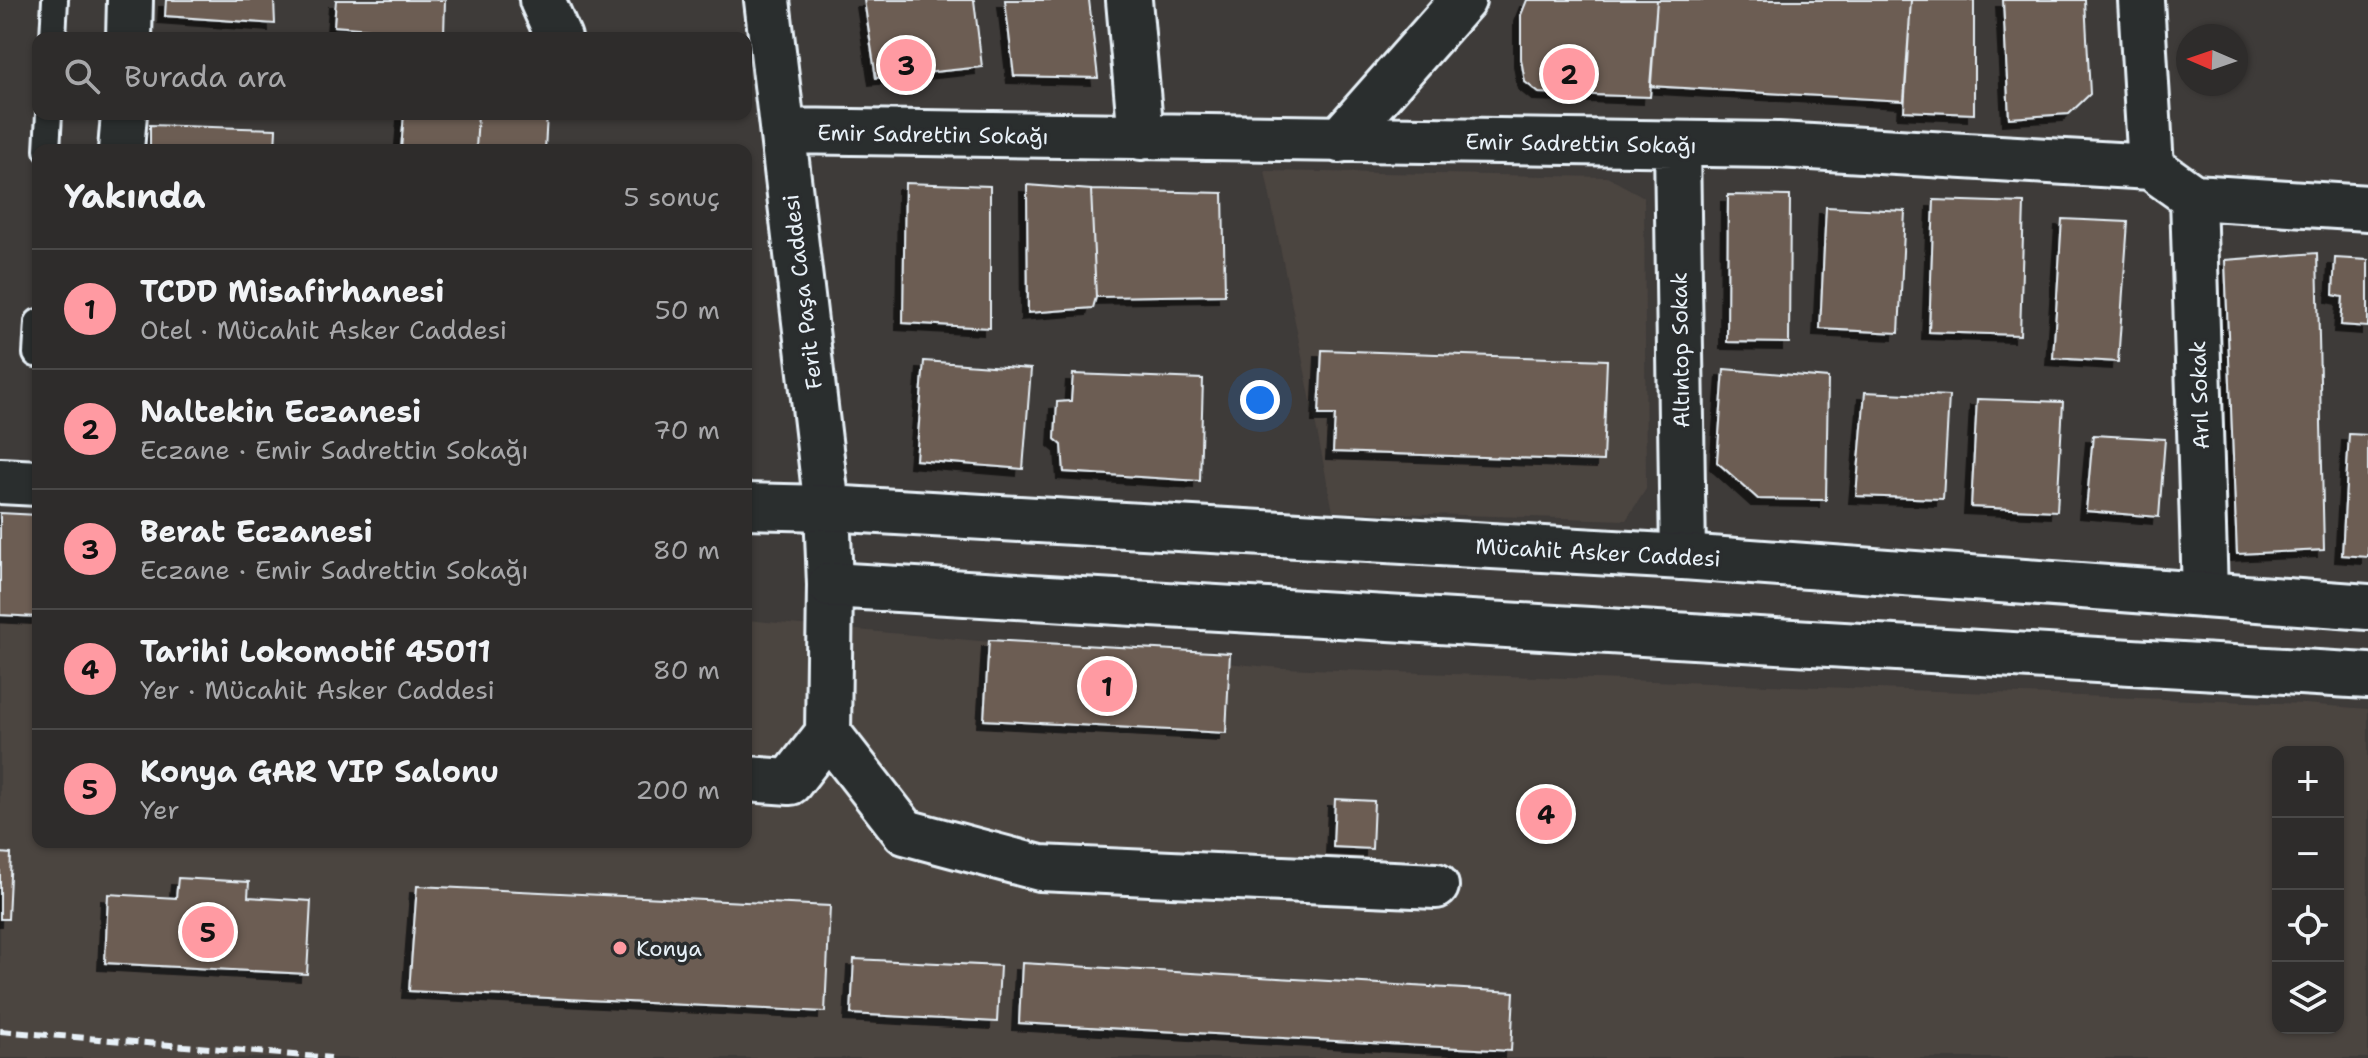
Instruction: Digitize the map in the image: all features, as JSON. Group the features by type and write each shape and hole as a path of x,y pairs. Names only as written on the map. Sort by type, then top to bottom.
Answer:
{"street":[{"path":"129,32 130,0"},
{"path":"542,0 556,32"},
{"name":"Ferit Paşa Caddesi","path":"767,0 827,508 830,585 828,733"},
{"path":"1129,0 1141,137"},
{"path":"1339,140 1463,0"},
{"path":"2141,0 2151,167 2193,197 2368,208"},
{"path":"122,144 124,120"},
{"name":"Emir Sadrettin Sokağı","path":"783,131 1778,145 2151,167"},
{"name":"Altıntop Sokak","path":"1677,144 1683,557"},
{"name":"Arıl Sokak","path":"2193,197 2205,593"},
{"path":"0,481 32,483"},
{"name":"Mücahit Asker Caddesi","path":"752,506 1683,557 2368,607"},
{"path":"830,585 2368,676"},
{"path":"752,779 790,782 828,733 905,832 1040,868 1436,886"}],"lane":[{"path":"53,32 55,0"},
{"path":"47,144 49,120"}],"shaded area":[{"path":"1265,171 1607,177 1644,197 1646,489 1626,520 1333,511"},
{"path":"0,558 32,560 32,848 752,848 752,621 1282,668 2304,704 2368,709 2368,1058 0,1058"}],"building":[{"path":"166,0 274,0 275,24 165,16"},
{"path":"336,0 445,0 444,32 334,26"},
{"path":"864,0 974,0 982,67 876,78"},
{"path":"1005,0 1089,0 1098,78 1014,76"},
{"path":"1527,0 1657,0 1650,97 1539,93 1525,82 1521,59 1521,15"},
{"path":"1657,0 1911,0 1904,101 1650,86"},
{"path":"1911,0 1974,0 1974,114 1904,111"},
{"path":"2003,0 2085,0 2090,94 2069,114 2009,118"},
{"path":"404,120 478,120 476,144 402,144"},
{"path":"478,120 547,120 545,144 476,144"},
{"path":"150,125 276,129 275,144 150,144"},
{"path":"905,183 990,186 990,328 903,323"},
{"path":"1027,185 1091,190 1096,297 1093,308 1028,313"},
{"path":"1091,190 1223,193 1225,295 1096,297"},
{"path":"1728,195 1790,196 1789,343 1727,342"},
{"path":"1934,200 2024,203 2020,335 1929,332"},
{"path":"1826,207 1905,211 1899,333 1820,329"},
{"path":"2062,219 2128,222 2118,362 2053,358"},
{"path":"2317,253 2324,550 2237,554 2225,260"},
{"path":"2335,258 2368,260 2368,327 2341,325 2343,297 2333,295"},
{"path":"1322,350 1607,360 1603,461 1333,452 1335,415 1319,415"},
{"path":"924,361 1031,369 1023,469 916,460"},
{"path":"1724,369 1828,378 1826,500 1758,499 1717,462"},
{"path":"1073,374 1203,379 1200,481 1064,472 1062,445 1055,439 1057,402 1071,401"},
{"path":"1865,392 1949,396 1943,499 1856,496"},
{"path":"1977,399 2063,402 2057,511 1971,507"},
{"path":"2349,434 2368,435 2368,557 2342,555"},
{"path":"2093,435 2165,439 2159,517 2086,511"},
{"path":"0,513 32,515 32,617 0,615"},
{"path":"989,640 1230,653 1226,733 984,720"},
{"path":"1335,799 1374,801 1372,849 1333,847"},
{"path":"0,853 11,854 8,919 0,919"},
{"path":"178,878 249,882 248,897 311,901 307,974 105,963 108,894 176,898"},
{"name":"Konya","path":"417,886 830,906 825,1012 409,991"},
{"path":"854,959 1000,966 997,1022 851,1014"},
{"path":"1022,963 1514,992 1511,1051 1019,1023"}],"railway":[{"path":"0,1031 331,1058"}],"place":[{"name":"Berat Eczanesi","path":"906,65"},
{"name":"Naltekin Eczanesi","path":"1569,74"},
{"name":"TCDD Misafirhanesi","path":"1107,686"},
{"name":"Tarihi Lokomotif 45011","path":"1546,814"},
{"name":"Konya GAR VIP Salonu","path":"208,932"},
{"name":"Konya","path":"620,948"}]}
